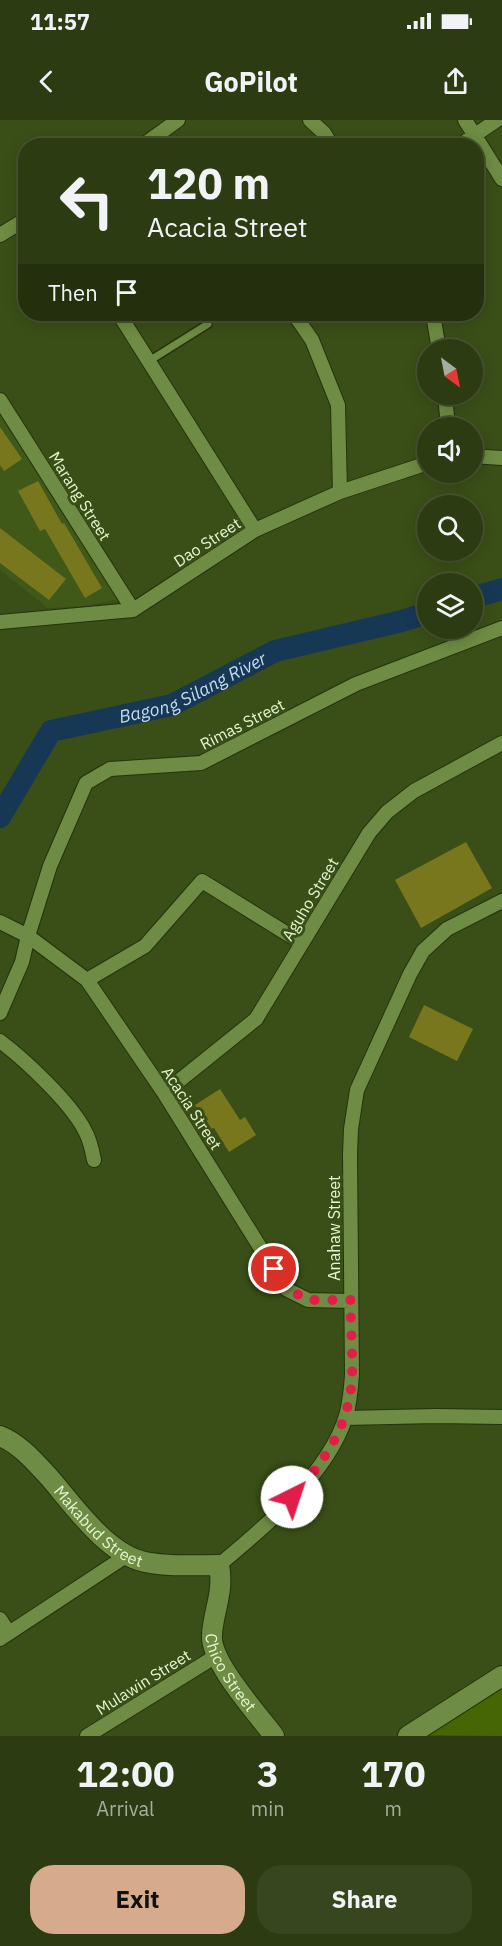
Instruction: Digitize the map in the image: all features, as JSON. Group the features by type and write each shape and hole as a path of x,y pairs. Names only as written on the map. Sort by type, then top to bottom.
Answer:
{"street":[{"path":"153,138 178,120"},
{"path":"310,120 327,138"},
{"path":"465,120 478,138"},
{"path":"471,138 497,120"},
{"path":"484,149 502,179"},
{"path":"0,235 18,224"},
{"path":"123,321 255,530"},
{"path":"299,321 312,340 338,405 340,492"},
{"path":"434,321 437,339"},
{"name":"Marang Street","path":"0,400 133,610"},
{"path":"483,457 502,458"},
{"name":"Dao Street","path":"0,622 133,610 255,530 340,492 417,467"},
{"name":"Rimas Street","path":"0,1013 22,962 50,866 86,783 110,769 201,763 356,684 502,628"},
{"name":"Aguho Street","path":"164,1093 256,1019 369,833 387,812 414,791 502,743"},
{"path":"87,980 145,946 202,880 302,943"},
{"name":"Anahaw Street","path":"219,1565 249,1540 306,1483 322,1462 345,1418 352,1375 350,1154 357,1090 410,974 423,951 447,929 501,904"},
{"name":"Acacia Street","path":"0,922 28,936 87,980 164,1093 286,1288 308,1300 351,1300"},
{"path":"0,1041 17,1053 78,1119 90,1143 94,1160"},
{"path":"345,1418 502,1417"},
{"name":"Makabud Street","path":"2,1434 35,1462 99,1533 126,1556 144,1562 164,1564 219,1565"},
{"path":"0,1619 4,1636 126,1556"},
{"name":"Chico Street","path":"219,1565 222,1579 221,1594 212,1646 216,1656 274,1736"},
{"name":"Mulawin Street","path":"87,1736 216,1656"},
{"path":"417,1734 502,1676"}],"lane":[{"path":"149,361 208,324"}],"shaded area":[{"path":"0,410 119,599 84,606 48,608 0,570"},
{"path":"502,1689 502,1736 429,1735"}],"building":[{"path":"0,427 22,459 4,471 0,465"},
{"path":"38,481 102,588 85,598 45,529 40,531 18,491"},
{"path":"0,528 66,579 49,600 0,563"},
{"path":"466,842 492,888 421,928 395,880"},
{"path":"424,1005 473,1029 457,1061 409,1037"},
{"path":"220,1089 240,1120 245,1117 256,1135 229,1152 214,1128 211,1129 195,1105"}],"waterway":[{"name":"Bagong Silang River","path":"483,595 502,589"},
{"name":"Bagong Silang River","path":"0,817 51,731 172,705 275,651 417,616"}],"route":[{"path":"274,1269 286,1288 308,1300 351,1300 352,1375 345,1418 322,1462 292,1497"}]}
